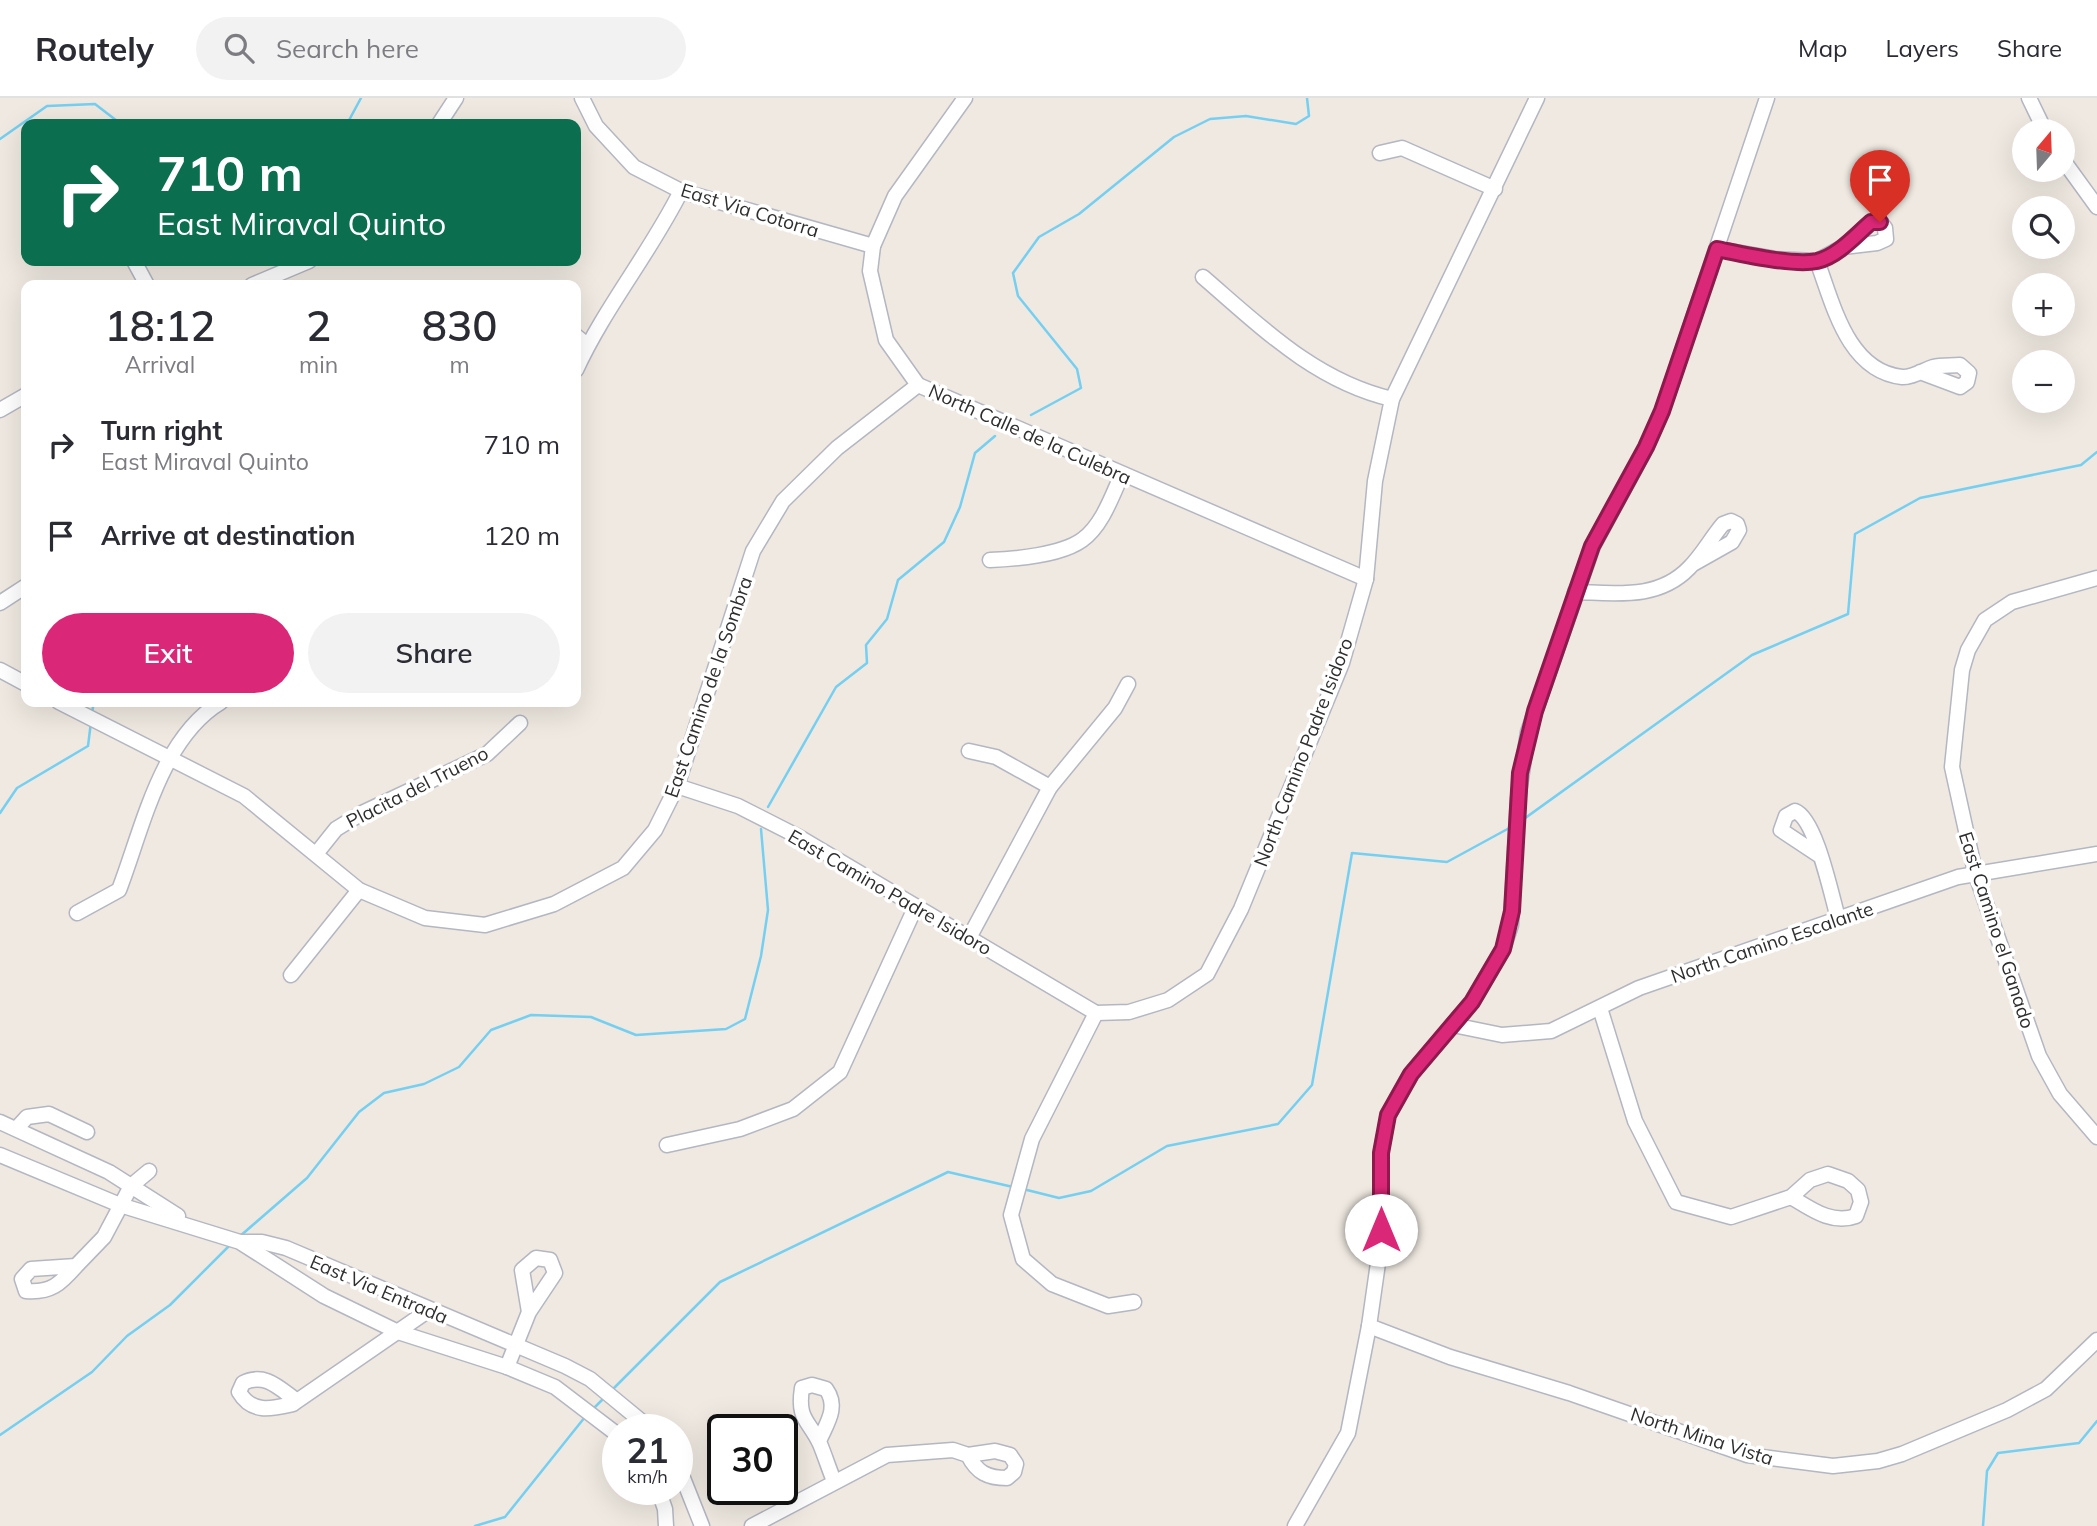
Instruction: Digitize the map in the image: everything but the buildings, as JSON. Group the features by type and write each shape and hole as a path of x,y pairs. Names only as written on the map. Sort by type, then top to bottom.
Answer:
{"street":[{"path":"442,119 456,98"},
{"name":"East Via Cotorra","path":"582,98 596,126 634,167 681,191 873,246"},
{"name":"North Calle de la Culebra","path":"965,98 895,196 873,246 870,271 886,340 918,385 1366,579"},
{"name":"North Camino Padre Isidoro","path":"1096,1013 1129,1012 1168,1000 1207,974 1241,909 1342,663 1366,579 1376,481 1392,399 1537,98"},
{"path":"1295,1526 1348,1433 1369,1326 1381,1242 1381,1153 1384,1127 1411,1074 1486,982 1508,937 1523,754 1575,592 1603,524 1654,430 1767,98"},
{"path":"2029,98 2039,119"},
{"path":"1380,153 1402,148 1494,189"},
{"path":"2076,177 2094,201"},
{"path":"582,341 664,227 681,191"},
{"path":"1717,249 1775,259 1817,261 1843,247"},
{"path":"1817,261 1847,339 1871,365 1903,377 1920,372"},
{"path":"264,280 297,266"},
{"path":"1203,277 1299,359 1368,394 1392,399"},
{"name":"East Camino de la Sombra","path":"69,707 244,796 359,890 425,918 485,925 554,904 623,868 656,830 677,786 753,551 783,501 837,449 918,385"},
{"path":"0,410 21,399"},
{"path":"990,560 1031,558 1082,541 1106,510 1122,474"},
{"path":"1575,592 1651,591 1674,580 1693,564"},
{"name":"East Camino el Ganado","path":"2097,578 2023,598 2001,607 1985,620 1968,649 1959,682 1952,767 1975,872 2039,1056 2060,1094 2097,1137"},
{"path":"0,603 21,589"},
{"path":"0,670 21,681"},
{"path":"969,938 1049,787 1115,708 1128,684"},
{"path":"77,914 119,890 169,756 200,714 212,707"},
{"name":"Placita del Trueno","path":"316,854 336,829 362,813 488,754 520,723"},
{"path":"969,751 996,757 1049,787"},
{"name":"East Camino Padre Isidoro","path":"677,786 738,806 799,836 915,908 1096,1013"},
{"name":"North Camino Escalante","path":"1453,1025 1489,1035 1538,1034 1562,1027 1639,988 1975,872 2097,853"},
{"path":"1820,856 1838,918"},
{"path":"291,975 359,890"},
{"path":"667,1145 740,1129 793,1109 840,1072 915,908"},
{"path":"1600,1008 1635,1121 1676,1202 1731,1217 1791,1197 1810,1180 1828,1174 1849,1181 1858,1190 1861,1202 1856,1216 1844,1220 1828,1217 1791,1197"},
{"path":"1096,1013 1032,1139 1010,1215 1023,1259 1052,1284 1108,1306 1134,1302"},
{"path":"17,1128 27,1117 49,1114 87,1132"},
{"name":"East Via Entrada","path":"0,1122 131,1186 201,1228"},
{"name":"East Via Entrada","path":"0,1155 120,1205 240,1242 324,1296 398,1332 507,1367 555,1387 602,1423"},
{"path":"76,1266 104,1237 131,1186 149,1171"},
{"name":"East Via Entrada","path":"240,1242 262,1242 286,1248 590,1379 633,1414"},
{"path":"297,1401 429,1310"},
{"path":"507,1367 529,1312"},
{"name":"North Mina Vista","path":"1369,1326 1450,1357 1569,1392 1746,1455 1833,1466 1878,1461 1902,1454 2007,1410 2046,1389 2097,1340"},
{"path":"819,1441 834,1481"},
{"path":"752,1526 887,1455 953,1450 968,1455"},
{"path":"693,1503 702,1526"},
{"path":"664,1505 666,1526"}],"waterway":[{"path":"350,119 361,98"},
{"path":"1031,415 1081,388 1077,369 1018,296 1013,273 1039,237 1079,214 1174,137 1210,119 1246,116 1296,124 1309,116 1307,98"},
{"path":"28,119 47,106 95,104 114,119"},
{"path":"0,139 21,124"},
{"path":"768,807 836,687 867,663 866,645 887,619 898,580 944,542 960,507 975,453 995,436"},
{"path":"1521,821 1752,655 1848,614 1855,534 1920,498 2081,465 2097,452"},
{"path":"92,712 93,707"},
{"path":"0,813 17,788 88,746 91,722"},
{"path":"1023,1189 1059,1198 1091,1191 1167,1146 1278,1124 1312,1085 1352,853 1447,862 1513,826"},
{"path":"239,1237 307,1178 359,1112 384,1093 424,1084 459,1067 491,1030 531,1015 591,1017 636,1035 726,1029 745,1019 761,956 768,910 761,829"},
{"path":"612,1390 720,1282 948,1172 1013,1187"},
{"path":"0,1435 92,1372 127,1336 170,1305 231,1244"},
{"path":"592,1410 605,1397"},
{"path":"475,1526 505,1517 585,1417"},
{"path":"1983,1526 1987,1471 1998,1453 2079,1443 2097,1421"}],"route":[{"path":"1381,1230 1381,1153 1388,1115 1411,1074 1486,982 1508,937 1511,925 1520,773 1528,732 1592,546 1637,465 1662,411 1717,249 1775,259 1817,261 1843,247 1871,222 1880,222"}]}
